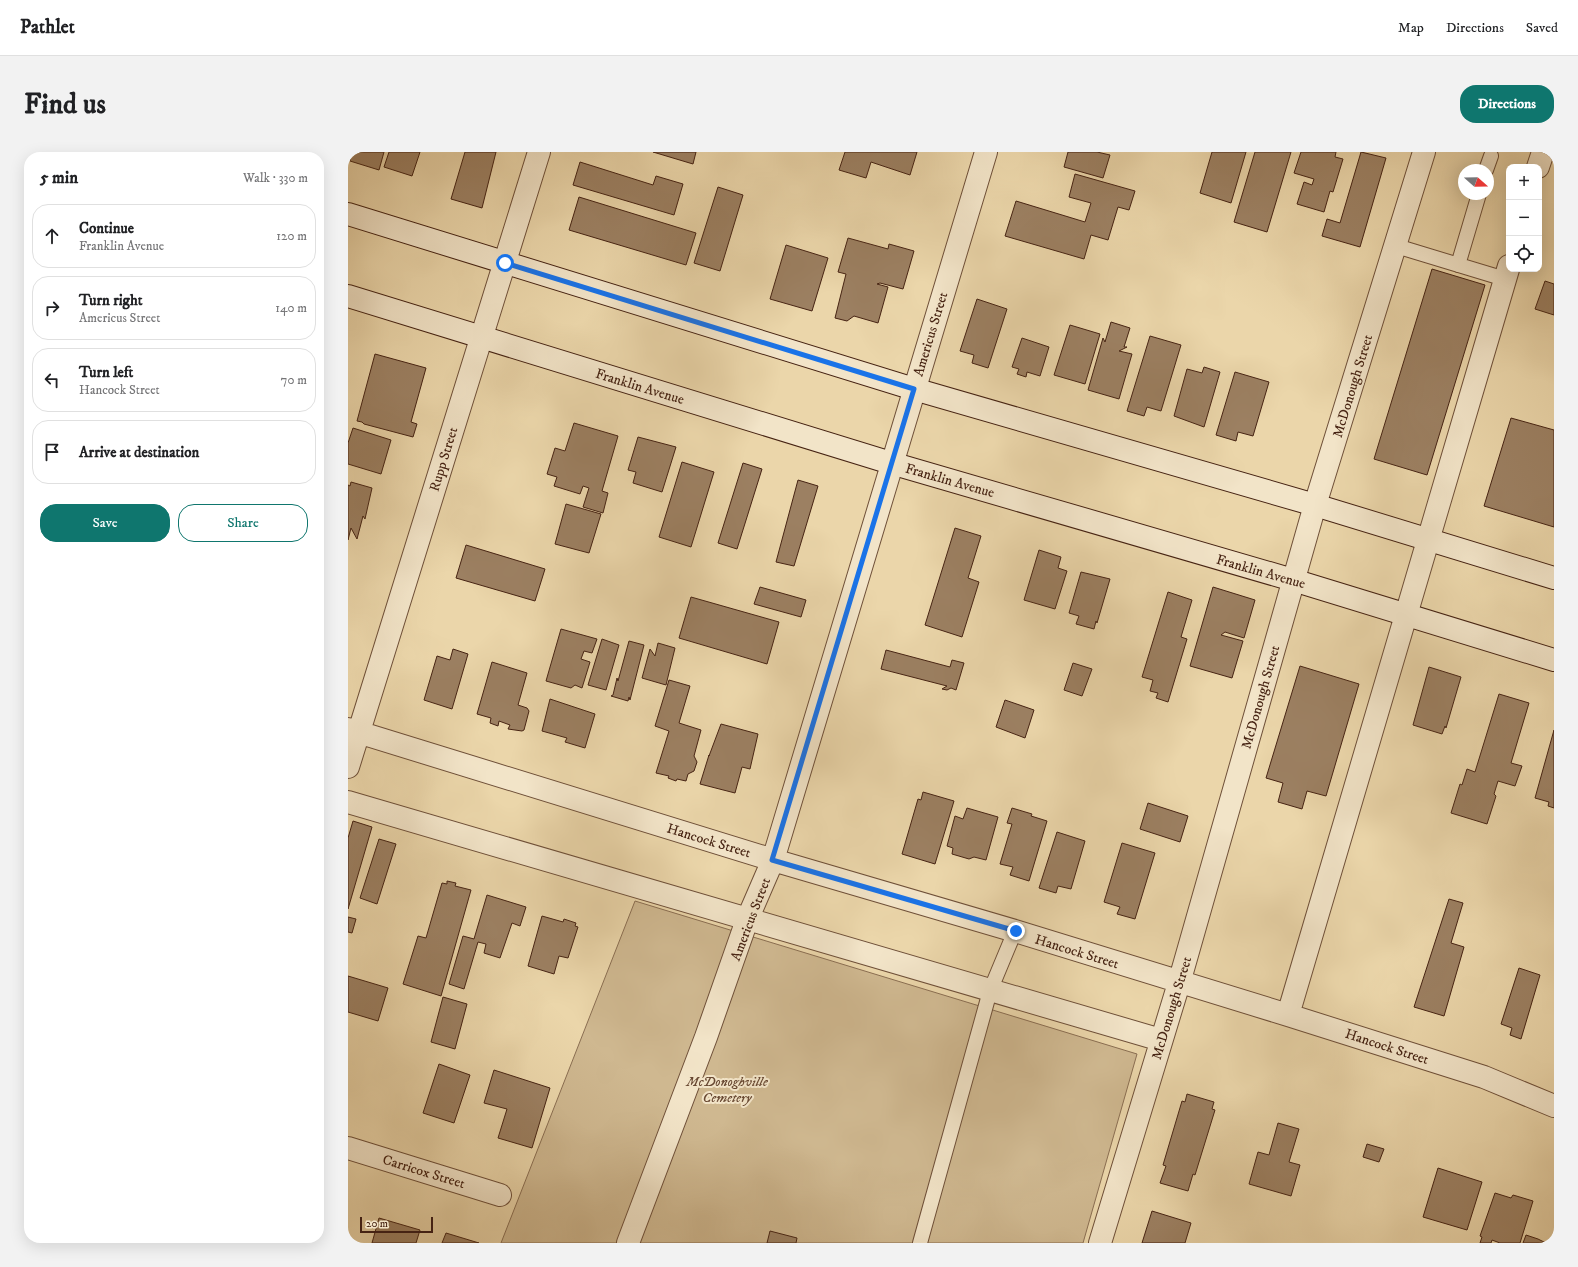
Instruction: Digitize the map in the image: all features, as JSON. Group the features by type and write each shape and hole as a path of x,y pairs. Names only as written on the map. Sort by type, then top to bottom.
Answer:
{"street":[{"name":"Rupp Street","path":"348,767 353,730 482,337 539,152"},
{"name":"Americus Street","path":"628,1243 706,1037 748,920 772,860 986,152"},
{"name":"McDonough Street","path":"1100,1243 1179,983 1293,580 1424,152"},
{"path":"1539,164 1543,152"},
{"path":"348,214 914,389 1316,505 1554,578"},
{"path":"1288,1015 1507,273"},
{"name":"Franklin Avenue","path":"348,296 891,463 1293,580 1406,616 1554,660"},
{"name":"Hancock Street","path":"353,730 772,860 1016,931 1179,983 1288,1015 1484,1077 1554,1106"},
{"path":"348,802 1161,1040"},
{"name":"Carricox Street","path":"348,1148 500,1195"}],"lane":[{"path":"1488,164 1491,156"},
{"path":"1458,265 1477,200"},
{"path":"1396,246 1458,265 1507,273"},
{"path":"920,1243 990,991 1016,931"}],"green space":[{"name":"McDonoghville Cemetery","path":"635,901 1137,1054 1083,1243 501,1243"}],"building":[{"path":"352,152 384,152 379,170 350,161"},
{"path":"389,152 420,152 412,176 384,167"},
{"path":"465,152 496,152 482,208 451,199"},
{"path":"653,152 696,152 693,164"},
{"path":"845,152 917,152 910,175 871,162 866,178 839,170"},
{"path":"1068,152 1097,152 1110,155 1103,178 1064,167"},
{"path":"1212,152 1246,152 1231,203 1200,193"},
{"path":"1255,152 1291,152 1267,232 1234,222"},
{"path":"1301,152 1336,152 1335,157 1343,159 1333,192 1330,191 1324,212 1297,204 1304,182 1312,185 1314,179 1294,173"},
{"path":"1361,152 1386,158 1360,247 1322,236 1327,219 1340,223"},
{"path":"580,162 653,185 656,176 683,184 674,215 573,185"},
{"path":"1075,174 1135,191 1129,210 1118,207 1108,240 1091,235 1084,259 1005,236 1016,201 1085,222 1091,203 1069,197"},
{"path":"718,187 743,195 720,271 694,263"},
{"path":"579,197 696,233 686,265 569,230"},
{"path":"848,238 888,249 889,244 914,251 903,289 880,283 877,284 888,287 878,323 854,316 847,321 835,318 846,274 838,272"},
{"path":"786,245 828,258 812,311 770,299"},
{"path":"1432,269 1485,285 1427,475 1374,459"},
{"path":"1545,281 1554,284 1554,315 1535,309"},
{"path":"977,299 1007,309 988,368 972,363 974,355 960,351"},
{"path":"1111,322 1130,328 1124,347 1127,347 1119,351 1132,354 1119,399 1088,390 1103,338 1105,342"},
{"path":"1070,325 1100,334 1085,384 1054,375"},
{"path":"1150,336 1181,345 1161,411 1147,407 1144,416 1127,411"},
{"path":"1022,338 1049,347 1040,376 1027,372 1026,377 1017,374 1019,369 1012,367"},
{"path":"375,354 426,368 411,422 417,424 413,437 357,421"},
{"path":"1204,367 1220,372 1204,427 1174,416 1187,369 1202,373"},
{"path":"1235,372 1269,382 1253,436 1238,432 1236,441 1216,435"},
{"path":"1511,418 1554,430 1554,527 1484,506"},
{"path":"574,423 618,436 602,491 608,493 603,513 583,507 589,488 583,486 580,494 554,486 557,477 547,474 555,448 565,451"},
{"path":"353,428 391,440 381,474 348,464 348,443"},
{"path":"638,437 676,447 662,492 633,483 636,472 628,470"},
{"path":"682,462 714,472 691,547 659,537"},
{"path":"743,463 762,469 737,549 718,543"},
{"path":"798,480 818,486 794,566 776,562"},
{"path":"351,482 372,488 365,519 363,516 357,539 351,528 348,540 348,485 350,486"},
{"path":"566,504 601,514 589,553 555,544"},
{"path":"955,528 981,536 968,578 979,582 962,637 925,625"},
{"path":"466,545 545,569 535,601 456,578"},
{"path":"1039,550 1061,557 1058,568 1067,571 1055,609 1024,600"},
{"path":"1081,572 1110,579 1094,629 1076,624 1079,616 1069,613"},
{"path":"760,587 806,600 801,617 754,604"},
{"path":"1213,587 1255,600 1244,638 1225,632 1221,635 1243,641 1232,678 1190,666"},
{"path":"1168,592 1192,600 1181,637 1187,639 1168,702 1156,698 1158,693 1150,691 1153,680 1142,677"},
{"path":"691,597 779,622 767,664 679,638"},
{"path":"561,629 597,639 592,653 584,651 581,659 590,662 582,688 575,685 571,688 546,681"},
{"path":"602,639 619,645 606,690 588,685"},
{"path":"629,641 644,645 630,700 629,697 628,701 611,696 613,695 617,678 618,681"},
{"path":"658,643 675,648 666,685 642,678 650,649 655,656"},
{"path":"453,649 468,654 452,709 424,700 437,656 450,660"},
{"path":"886,650 950,667 952,660 964,663 956,690 951,688 947,690 942,689 947,686 881,669"},
{"path":"492,662 527,673 518,705 527,708 529,711 524,730 522,731 508,729 510,725 499,721 498,726 490,723 491,718 477,714"},
{"path":"1073,663 1092,669 1082,696 1064,690"},
{"path":"1300,666 1359,684 1326,796 1307,791 1302,809 1278,802 1283,783 1266,778"},
{"path":"1429,667 1461,677 1446,728 1445,726 1442,734 1413,725"},
{"path":"669,680 690,686 679,723 701,730 694,756 697,762 694,771 688,774 686,781 677,779 676,781 668,778 669,776 656,773 669,731 655,726"},
{"path":"1499,694 1529,703 1511,763 1522,766 1515,786 1498,781 1494,794 1496,796 1487,824 1451,813 1460,784 1462,785 1467,769 1475,772"},
{"path":"550,699 595,714 585,748 565,742 567,738 542,731"},
{"path":"1005,700 1034,710 1025,738 996,727"},
{"path":"721,724 758,734 750,769 742,767 735,793 700,784"},
{"path":"1554,730 1554,808 1548,806 1549,802 1535,798"},
{"path":"923,792 954,801 935,864 902,854 918,799 921,800"},
{"path":"1148,803 1188,816 1180,842 1140,829"},
{"path":"967,808 998,817 986,860 974,857 969,859 952,854 953,848 947,846 955,816 963,819"},
{"path":"1012,808 1032,814 1031,816 1047,821 1029,881 1010,875 1013,867 1000,864 1012,824 1007,823"},
{"path":"353,821 372,827 348,909 348,838"},
{"path":"1057,832 1085,841 1071,889 1058,886 1056,893 1039,888"},
{"path":"379,839 396,844 377,904 360,898"},
{"path":"1122,843 1155,853 1135,919 1117,914 1120,907 1104,902"},
{"path":"447,881 456,883 455,886 471,890 441,996 403,984 418,936 426,938 442,883 447,884"},
{"path":"487,895 526,907 520,926 512,923 500,958 484,953 486,944 478,942 464,989 449,984 463,936 474,939"},
{"path":"1449,899 1463,903 1451,943 1464,947 1444,1016 1414,1007"},
{"path":"542,916 563,922 564,919 576,923 575,926 578,927 568,958 559,956 554,974 528,966"},
{"path":"348,917 356,919 352,933 348,932"},
{"path":"1519,968 1540,975 1521,1039 1510,1035 1512,1028 1501,1024"},
{"path":"348,976 388,988 378,1021 348,1012"},
{"path":"443,997 467,1004 455,1049 431,1042"},
{"path":"439,1064 470,1075 454,1123 423,1113"},
{"path":"494,1070 550,1088 532,1148 498,1138 507,1109 484,1103"},
{"path":"1187,1094 1214,1102 1212,1109 1215,1110 1195,1175 1193,1174 1188,1191 1160,1183 1166,1166 1163,1165 1182,1101 1185,1102"},
{"path":"1278,1123 1299,1129 1289,1162 1300,1165 1291,1196 1249,1184 1258,1152 1269,1155"},
{"path":"1367,1144 1384,1149 1379,1162 1363,1157"},
{"path":"1438,1168 1482,1182 1467,1230 1423,1217"},
{"path":"1495,1193 1511,1198 1513,1195 1533,1201 1520,1243 1500,1243 1492,1240 1491,1243 1480,1243 1482,1237 1480,1236"},
{"path":"1152,1211 1191,1223 1185,1243 1142,1243"},
{"path":"379,1218 420,1230 416,1243 372,1243"},
{"path":"770,1231 797,1238 796,1243 767,1243"},
{"path":"446,1233 479,1243 442,1243"},
{"path":"1526,1235 1538,1239 1546,1243 1523,1243"}],"route":[{"path":"505,263 914,389 772,860 1016,931"}]}
